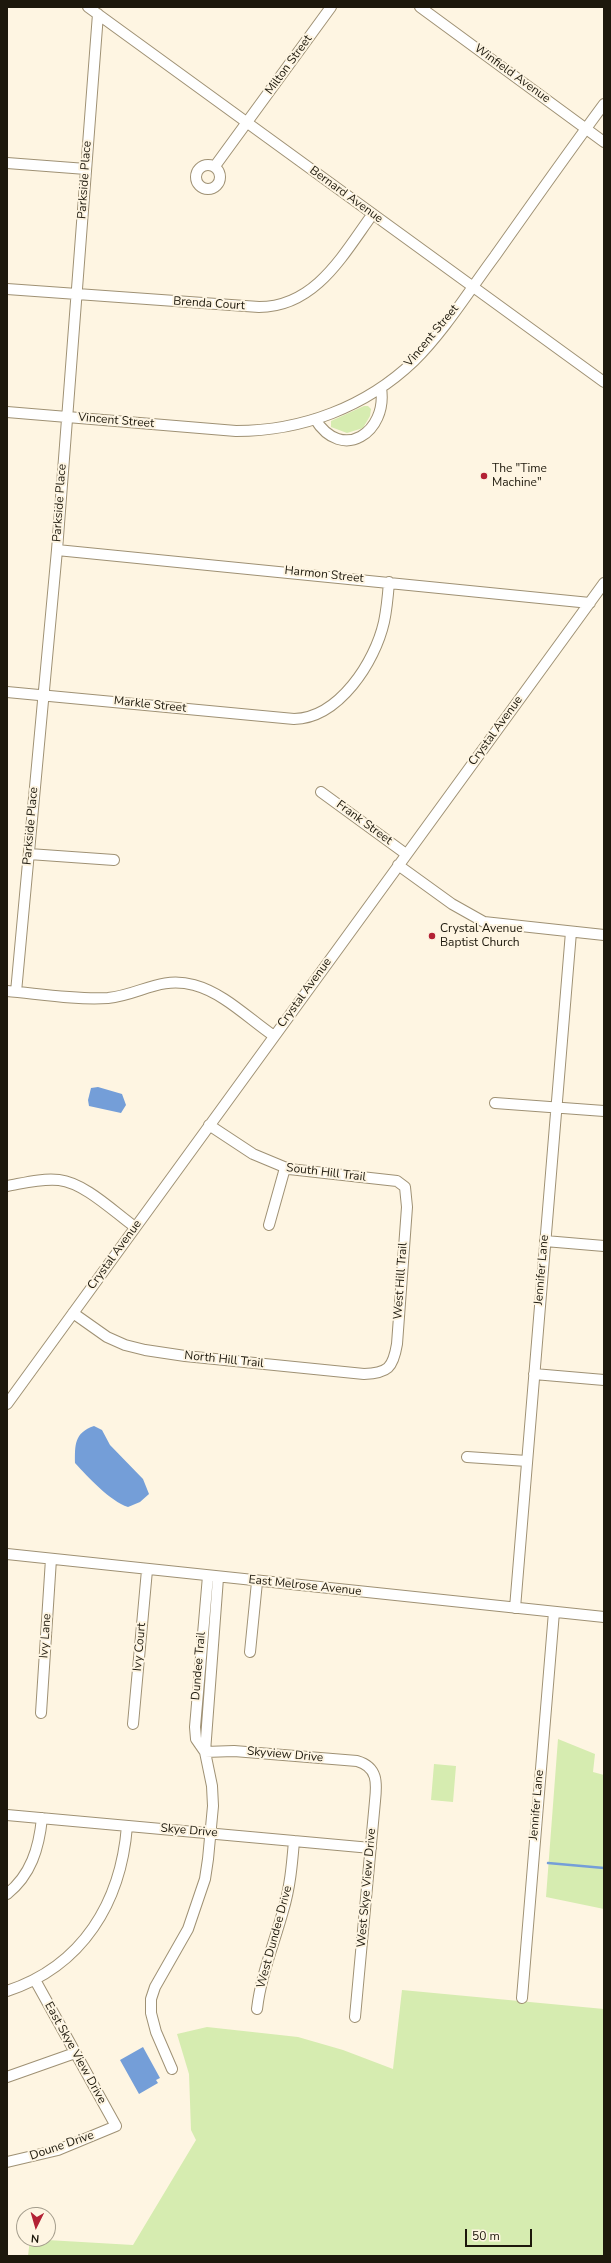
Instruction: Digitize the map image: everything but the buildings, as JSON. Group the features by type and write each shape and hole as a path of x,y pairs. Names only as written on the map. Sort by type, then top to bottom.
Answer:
{"street":[{"name":"Milton Street","path":"215,166 331,7"},
{"name":"Winfield Avenue","path":"420,7 604,142"},
{"name":"Bernard Avenue","path":"91,9 372,215 604,382"},
{"name":"Parkside Place","path":"12,992 29,854 57,550 86,169 91,9"},
{"name":"Vincent Street","path":"7,412 236,431 264,431 316,420 347,407 381,388 400,374 423,351 473,287 604,104"},
{"path":"7,163 86,169"},
{"name":"Brenda Court","path":"7,289 259,307 278,306 298,298 321,281 372,215"},
{"path":"316,420 324,433 333,438 347,440 360,437 372,428 380,415 382,404 381,388"},
{"name":"Harmon Street","path":"57,550 590,603"},
{"name":"Markle Street","path":"7,692 294,719 309,718 321,714 330,708 353,683 371,654 381,631 387,604 389,582"},
{"name":"Crystal Avenue","path":"7,1404 604,583"},
{"name":"Frank Street","path":"321,792 406,854"},
{"path":"29,854 114,860"},
{"path":"398,865 452,904 478,920 508,926 604,935"},
{"name":"Jennifer Lane","path":"515,1608 571,932"},
{"path":"12,992 89,998 110,998 155,984 181,983 200,987 218,996 274,1036"},
{"path":"495,1103 556,1106 604,1111"},
{"name":"South Hill Trail","path":"209,1125 253,1154 285,1168 309,1173 397,1181 405,1187"},
{"path":"269,1225 285,1168"},
{"path":"7,1186 40,1180 68,1182 86,1191 135,1227"},
{"name":"West Hill Trail","path":"384,1371 392,1363 397,1344 407,1207 405,1187"},
{"path":"545,1241 604,1246"},
{"name":"North Hill Trail","path":"73,1314 107,1337 125,1345 145,1350 330,1372 364,1374 384,1371"},
{"path":"534,1374 604,1380"},
{"path":"468,1458 527,1461"},
{"name":"East Melrose Avenue","path":"7,1554 258,1582 604,1617"},
{"name":"Ivy Lane","path":"41,1713 51,1559"},
{"name":"Ivy Court","path":"133,1724 147,1570"},
{"name":"Dundee Trail","path":"172,2069 156,2032 151,2013 151,1999 155,1987 180,1947 198,1904 205,1879 213,1806 212,1786 205,1752 213,1577"},
{"path":"250,1652 258,1582"},
{"name":"Jennifer Lane","path":"522,1998 554,1612"},
{"name":"Skyview Drive","path":"205,1752 234,1751 364,1763"},
{"name":"West Skye View Drive","path":"355,2017 376,1781 370,1767 364,1763"},
{"name":"Skye Drive","path":"7,1815 371,1848"},
{"path":"7,1894 17,1884 32,1863 40,1838 42,1818"},
{"path":"7,1991 35,1980 60,1962 80,1944 104,1910 120,1872 127,1826"},
{"name":"West Dundee Drive","path":"257,2009 264,1969 290,1885 294,1841"},
{"name":"East Skye View Drive","path":"35,1980 116,2126"},
{"path":"7,2077 75,2053"},
{"name":"Doune Drive","path":"7,2162 58,2150 116,2126"}],"green space":[{"path":"364,406 368,406 371,409 370,416 363,428 347,433 331,427 331,421"},
{"path":"558,1739 595,1754 593,1772 604,1775 604,1909 546,1897"},
{"path":"434,1764 456,1766 453,1802 431,1800"},
{"path":"402,1990 604,2009 604,2256 28,2256 29,2247 56,2247 56,2241 133,2245 196,2140 191,2130 189,2074 177,2034 207,2027 298,2037 343,2050 393,2069"}],"water":[{"path":"98,1087 122,1094 126,1105 121,1113 89,1106 88,1100 91,1088"},
{"path":"94,1426 102,1430 110,1445 143,1479 149,1494 140,1502 128,1507 114,1500 75,1463 75,1451 79,1436 87,1429"},
{"path":"143,2047 160,2078 156,2080 158,2083 139,2094 120,2060"}],"waterway":[{"path":"548,1863 604,1868"}],"place":[{"name":"The \"Time Machine\"","path":"484,476"},
{"name":"Crystal Avenue Baptist Church","path":"432,936"}]}
